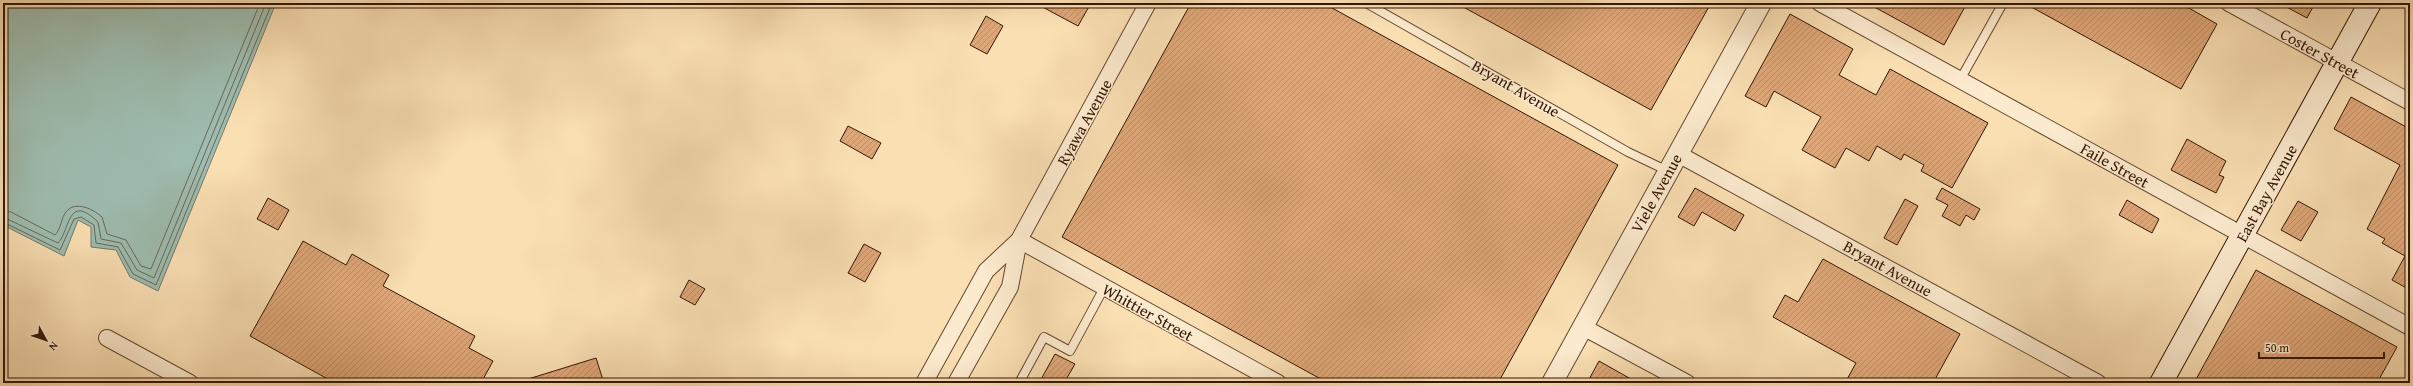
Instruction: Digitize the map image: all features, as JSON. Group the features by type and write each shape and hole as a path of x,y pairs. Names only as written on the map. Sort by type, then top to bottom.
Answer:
{"main road":[{"name":"East Bay Avenue","path":"2161,383 2370,3"}],"street":[{"name":"Ryawa Avenue","path":"956,383 1010,287 1019,240 1148,3"},
{"name":"Viele Avenue","path":"1552,383 1761,3"},
{"name":"Faile Street","path":"1820,3 2410,327"},
{"name":"Coster Street","path":"2229,3 2410,102"},
{"name":"Bryant Avenue","path":"1678,154 2098,383"},
{"name":"Ryawa Avenue","path":"924,383 986,271 1019,240"},
{"name":"Whittier Street","path":"1019,240 1278,383"},
{"path":"1583,327 1687,383"},
{"path":"107,338 190,383"}],"lane":[{"name":"Bryant Avenue","path":"1366,3 1628,152 1668,171"},
{"path":"1960,80 2003,3"},
{"path":"1019,383 1044,336 1070,350 1104,288"}],"water":[{"path":"3,3 276,3 158,291 130,277 116,250 91,247 91,227 78,220 64,256 3,225"}],"building":[{"path":"1035,3 1091,3 1078,26"},
{"path":"1191,3 1323,3 1618,165 1498,383 1328,383 1062,237"},
{"path":"1456,3 1711,3 1651,110"},
{"path":"1867,3 1967,3 1944,45"},
{"path":"2024,3 2180,3 2217,24 2181,89"},
{"path":"2279,3 2315,3 2307,18"},
{"path":"1790,14 1853,49 1839,75 1876,95 1890,69 1988,123 1952,188 1921,171 1924,165 1904,154 1901,160 1877,146 1869,161 1846,148 1835,168 1802,150 1821,117 1774,91 1766,107 1745,96"},
{"path":"986,16 1003,26 987,54 970,45"},
{"path":"2351,97 2410,129 2410,290 2392,280 2405,256 2382,243 2385,239 2367,229 2400,165 2334,129"},
{"path":"848,126 881,143 872,159 840,141"},
{"path":"2187,139 2226,161 2219,175 2224,177 2216,193 2171,170"},
{"path":"1695,188 1744,215 1735,231 1702,212 1694,226 1678,217"},
{"path":"1942,188 1980,209 1974,220 1966,215 1960,226 1942,216 1948,205 1936,199"},
{"path":"268,198 289,210 278,230 257,219"},
{"path":"1905,199 1918,206 1897,245 1884,238"},
{"path":"2127,200 2159,219 2152,233 2119,215"},
{"path":"2298,201 2318,212 2301,241 2281,230"},
{"path":"303,241 346,265 352,254 389,275 383,286 475,336 469,348 493,361 481,383 335,383 250,336"},
{"path":"864,244 881,253 865,282 848,273"},
{"path":"1823,259 1960,334 1933,383 1845,383 1856,363 1773,317 1785,295 1798,302"},
{"path":"2256,270 2397,347 2377,383 2194,383"},
{"path":"689,280 705,289 695,305 680,297"},
{"path":"1055,354 1075,364 1064,383 1039,383"},
{"path":"596,358 604,383 525,383 525,380"},
{"path":"1599,361 1638,383 1587,383"}]}
